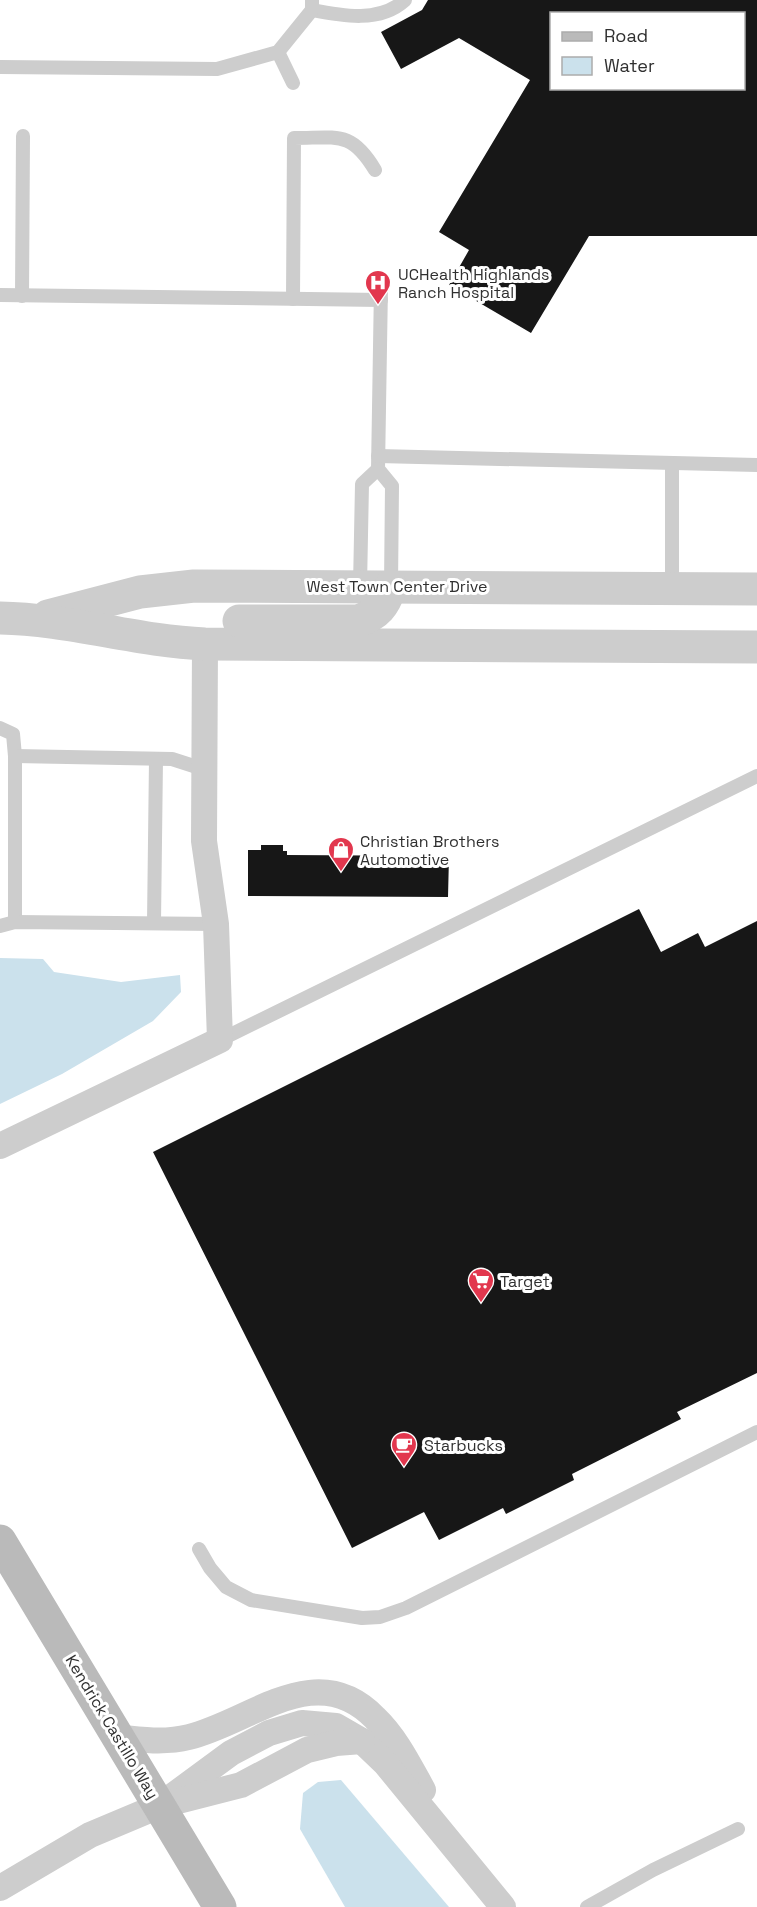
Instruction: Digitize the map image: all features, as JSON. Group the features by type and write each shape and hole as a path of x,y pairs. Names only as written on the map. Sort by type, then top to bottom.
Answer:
{"main road":[{"name":"Kendrick Castillo Way","path":"1,1541 116,1737 220,1907"}],"street":[{"name":"West Town Center Drive","path":"40,618 151,590 194,586 757,589"},
{"path":"118,634 225,621 358,621 374,616 384,604 375,586"},
{"name":"West Town Center Drive","path":"0,618 40,618 161,641 204,644 757,647"},
{"path":"0,1146 220,1040 216,924 205,854 204,644"},
{"path":"116,1737 147,1741 181,1739 215,1729 286,1696 312,1692 332,1693 362,1706 384,1728 463,1858"},
{"path":"159,1806 231,1753 288,1726 308,1723 336,1726 362,1741 385,1763 503,1907"},
{"path":"0,1888 90,1835 159,1806 241,1785 308,1750 336,1743 362,1741"}],"lane":[{"path":"0,67 217,69 278,52 312,5 342,16 373,15 396,9 405,0"},
{"path":"278,52 293,83"},
{"path":"22,296 23,136"},
{"path":"293,299 294,138 341,138 363,149 375,170"},
{"path":"0,296 293,299 381,293 378,462 392,486 375,586"},
{"path":"378,462 757,465"},
{"path":"375,586 362,484 378,462"},
{"path":"672,464 672,589"},
{"path":"0,728 13,734 15,756 15,922"},
{"path":"15,756 172,759 203,769"},
{"path":"154,923 156,759"},
{"path":"220,1040 757,776"},
{"path":"0,926 15,922 216,924"},
{"path":"200,1549 220,1580 244,1598 346,1617 380,1617 406,1608 757,1432"},
{"path":"587,1907 738,1829"}],"water":[{"path":"0,958 43,959 54,972 121,982 180,975 181,992 153,1021 62,1074 0,1104"},
{"path":"341,1780 449,1907 345,1907 300,1829 303,1793 318,1782"}],"building":[{"path":"428,0 757,0 757,236 589,236 531,333 449,285 469,250 439,232 530,80 459,38 401,69 381,32 422,10"},
{"path":"261,845 283,845 283,851 287,851 287,855 449,856 448,897 248,896 248,850 261,850"},
{"path":"639,909 661,952 698,933 705,947 757,921 757,1373 677,1412 681,1419 572,1474 574,1480 506,1514 503,1508 439,1540 424,1512 352,1548 153,1152"}],"place":[{"name":"UCHealth Highlands Ranch Hospital","path":"378,306"},
{"name":"Christian Brothers Automotive","path":"341,873"},
{"name":"Target","path":"481,1304"},
{"name":"Starbucks","path":"404,1468"}]}
